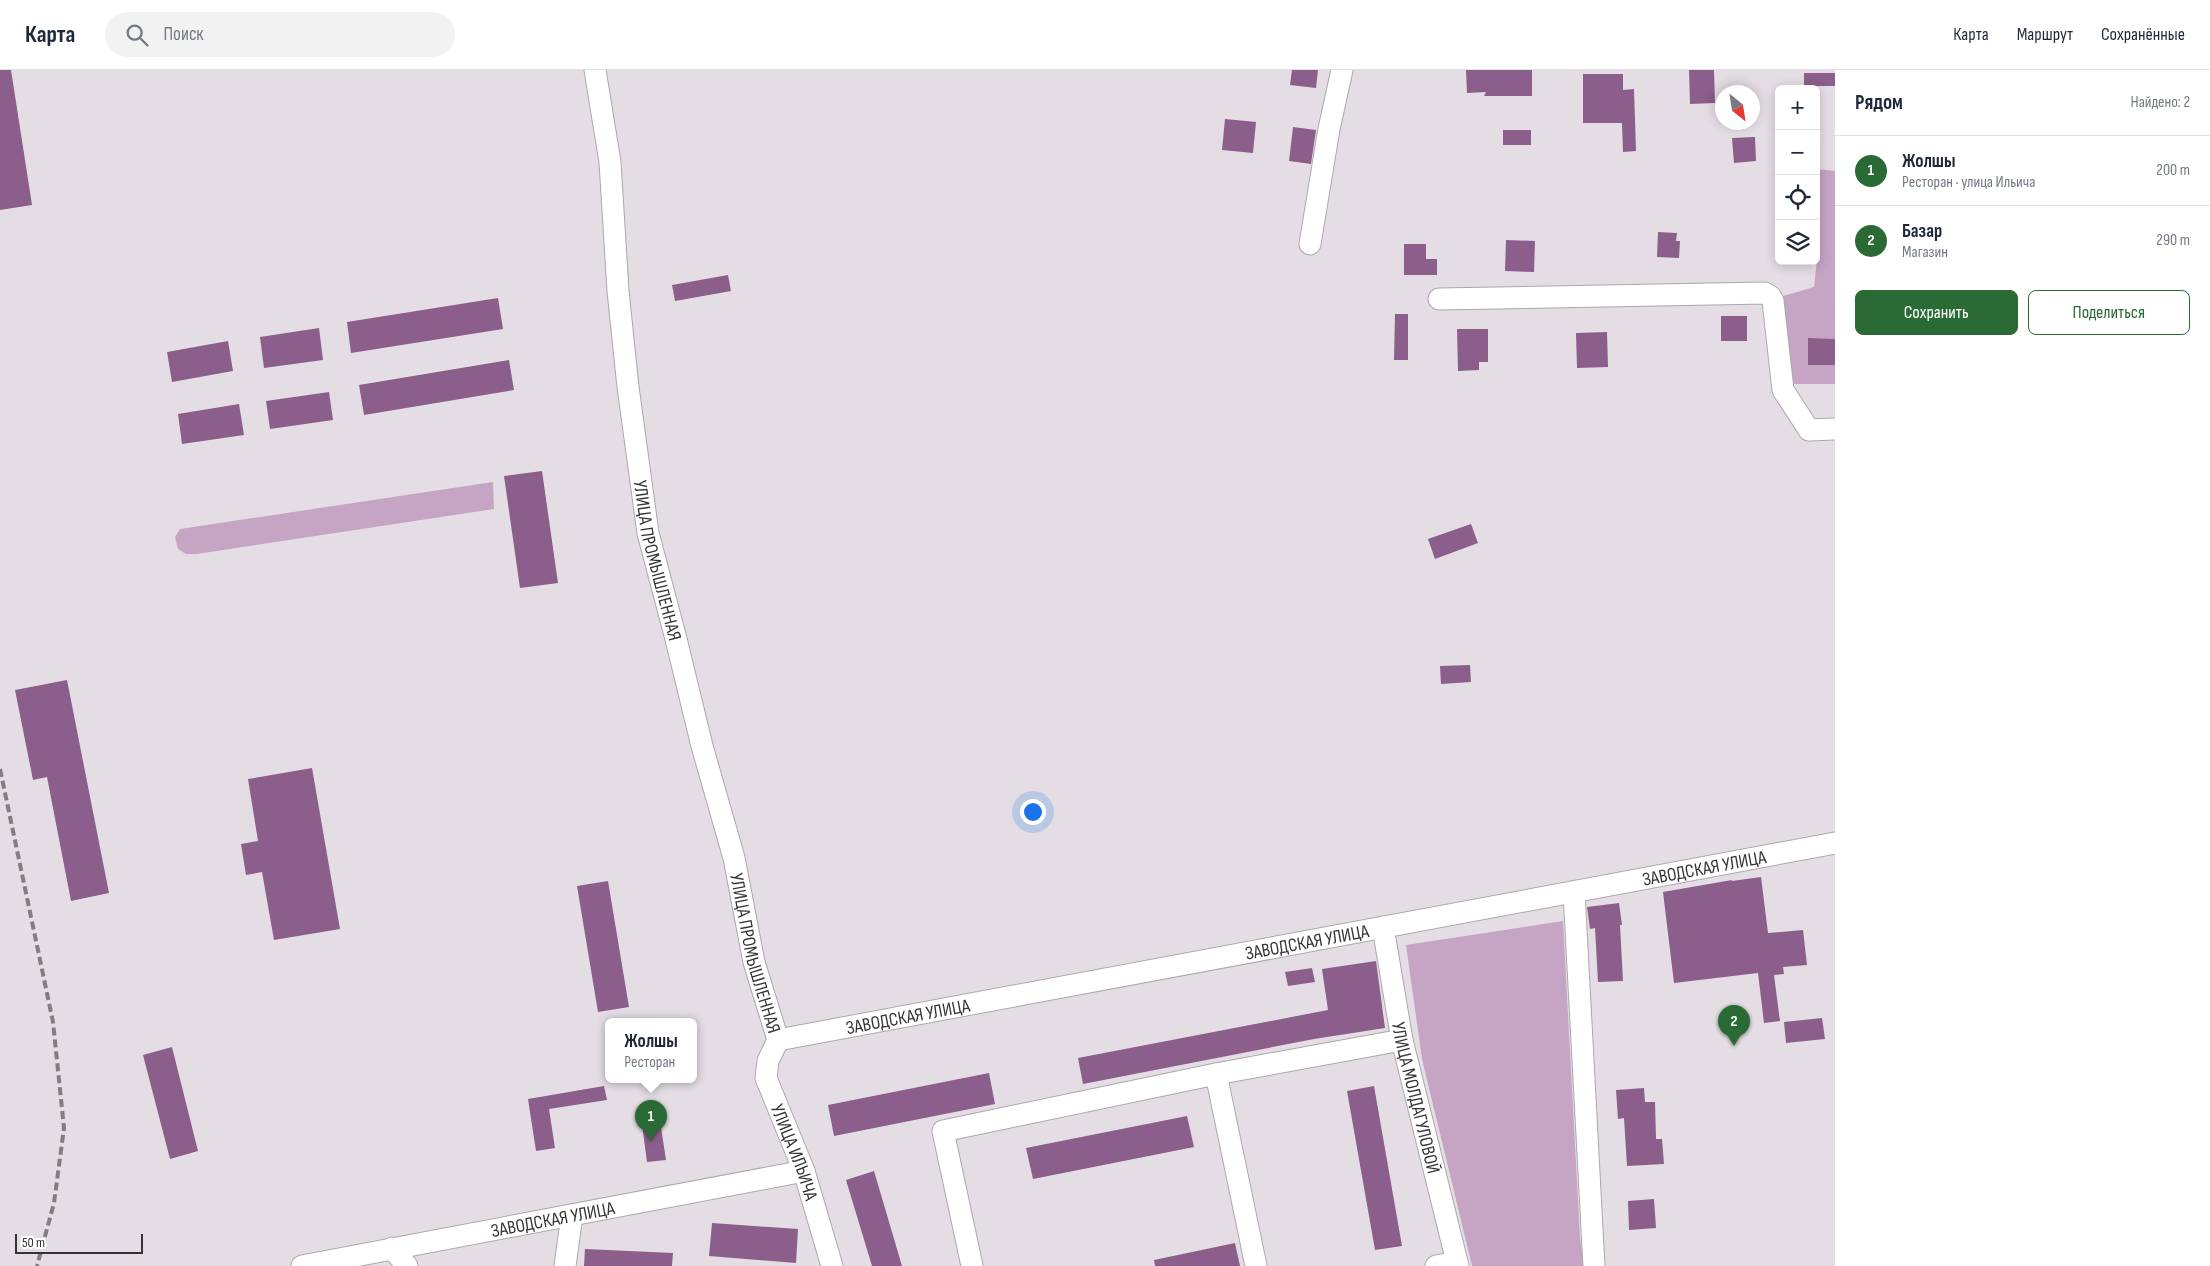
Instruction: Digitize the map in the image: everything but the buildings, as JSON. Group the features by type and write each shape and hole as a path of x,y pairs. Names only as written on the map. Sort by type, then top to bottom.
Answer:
{"street":[{"name":"УЛИЦА ПРОМЫШЛЕННАЯ","path":"595,70 610,162 618,291 628,387 648,533 702,746 734,858 754,962 778,1040"},
{"path":"1310,244 1327,138 1342,70"},
{"path":"1439,299 1765,293 1773,301 1782,390 1809,430 1835,429"},
{"name":"ЗАВОДСКАЯ УЛИЦА","path":"778,1040 1835,842"},
{"path":"1574,892 1594,1266"},
{"name":"УЛИЦА МОЛДАГУЛОВОЙ","path":"1383,927 1402,1040 1458,1264"},
{"name":"УЛИЦА ИЛЬИЧА","path":"778,1040 768,1061 766,1078 804,1171 832,1266"},
{"path":"972,1266 943,1131 1216,1074 1402,1040"},
{"path":"1216,1074 1256,1266"},
{"name":"ЗАВОДСКАЯ УЛИЦА","path":"302,1266 804,1171"},
{"path":"565,1266 572,1215"},
{"path":"392,1248 407,1266"},
{"path":"1436,1266 1458,1264"}],"shaded area":[{"path":"1820,169 1835,171 1835,384 1788,384 1780,297 1814,287 1816,265 1820,265"},
{"path":"493,482 494,509 197,554 186,554 178,549 175,537 180,529"},
{"path":"1563,921 1580,1238 1584,1266 1472,1266 1422,1059 1406,945"}],"railway":[{"path":"0,769 53,1022 64,1128 54,1203 37,1266"}],"place":[{"name":"Базар","path":"1734,1046"},
{"name":"Жолшы","path":"651,1141"}]}
